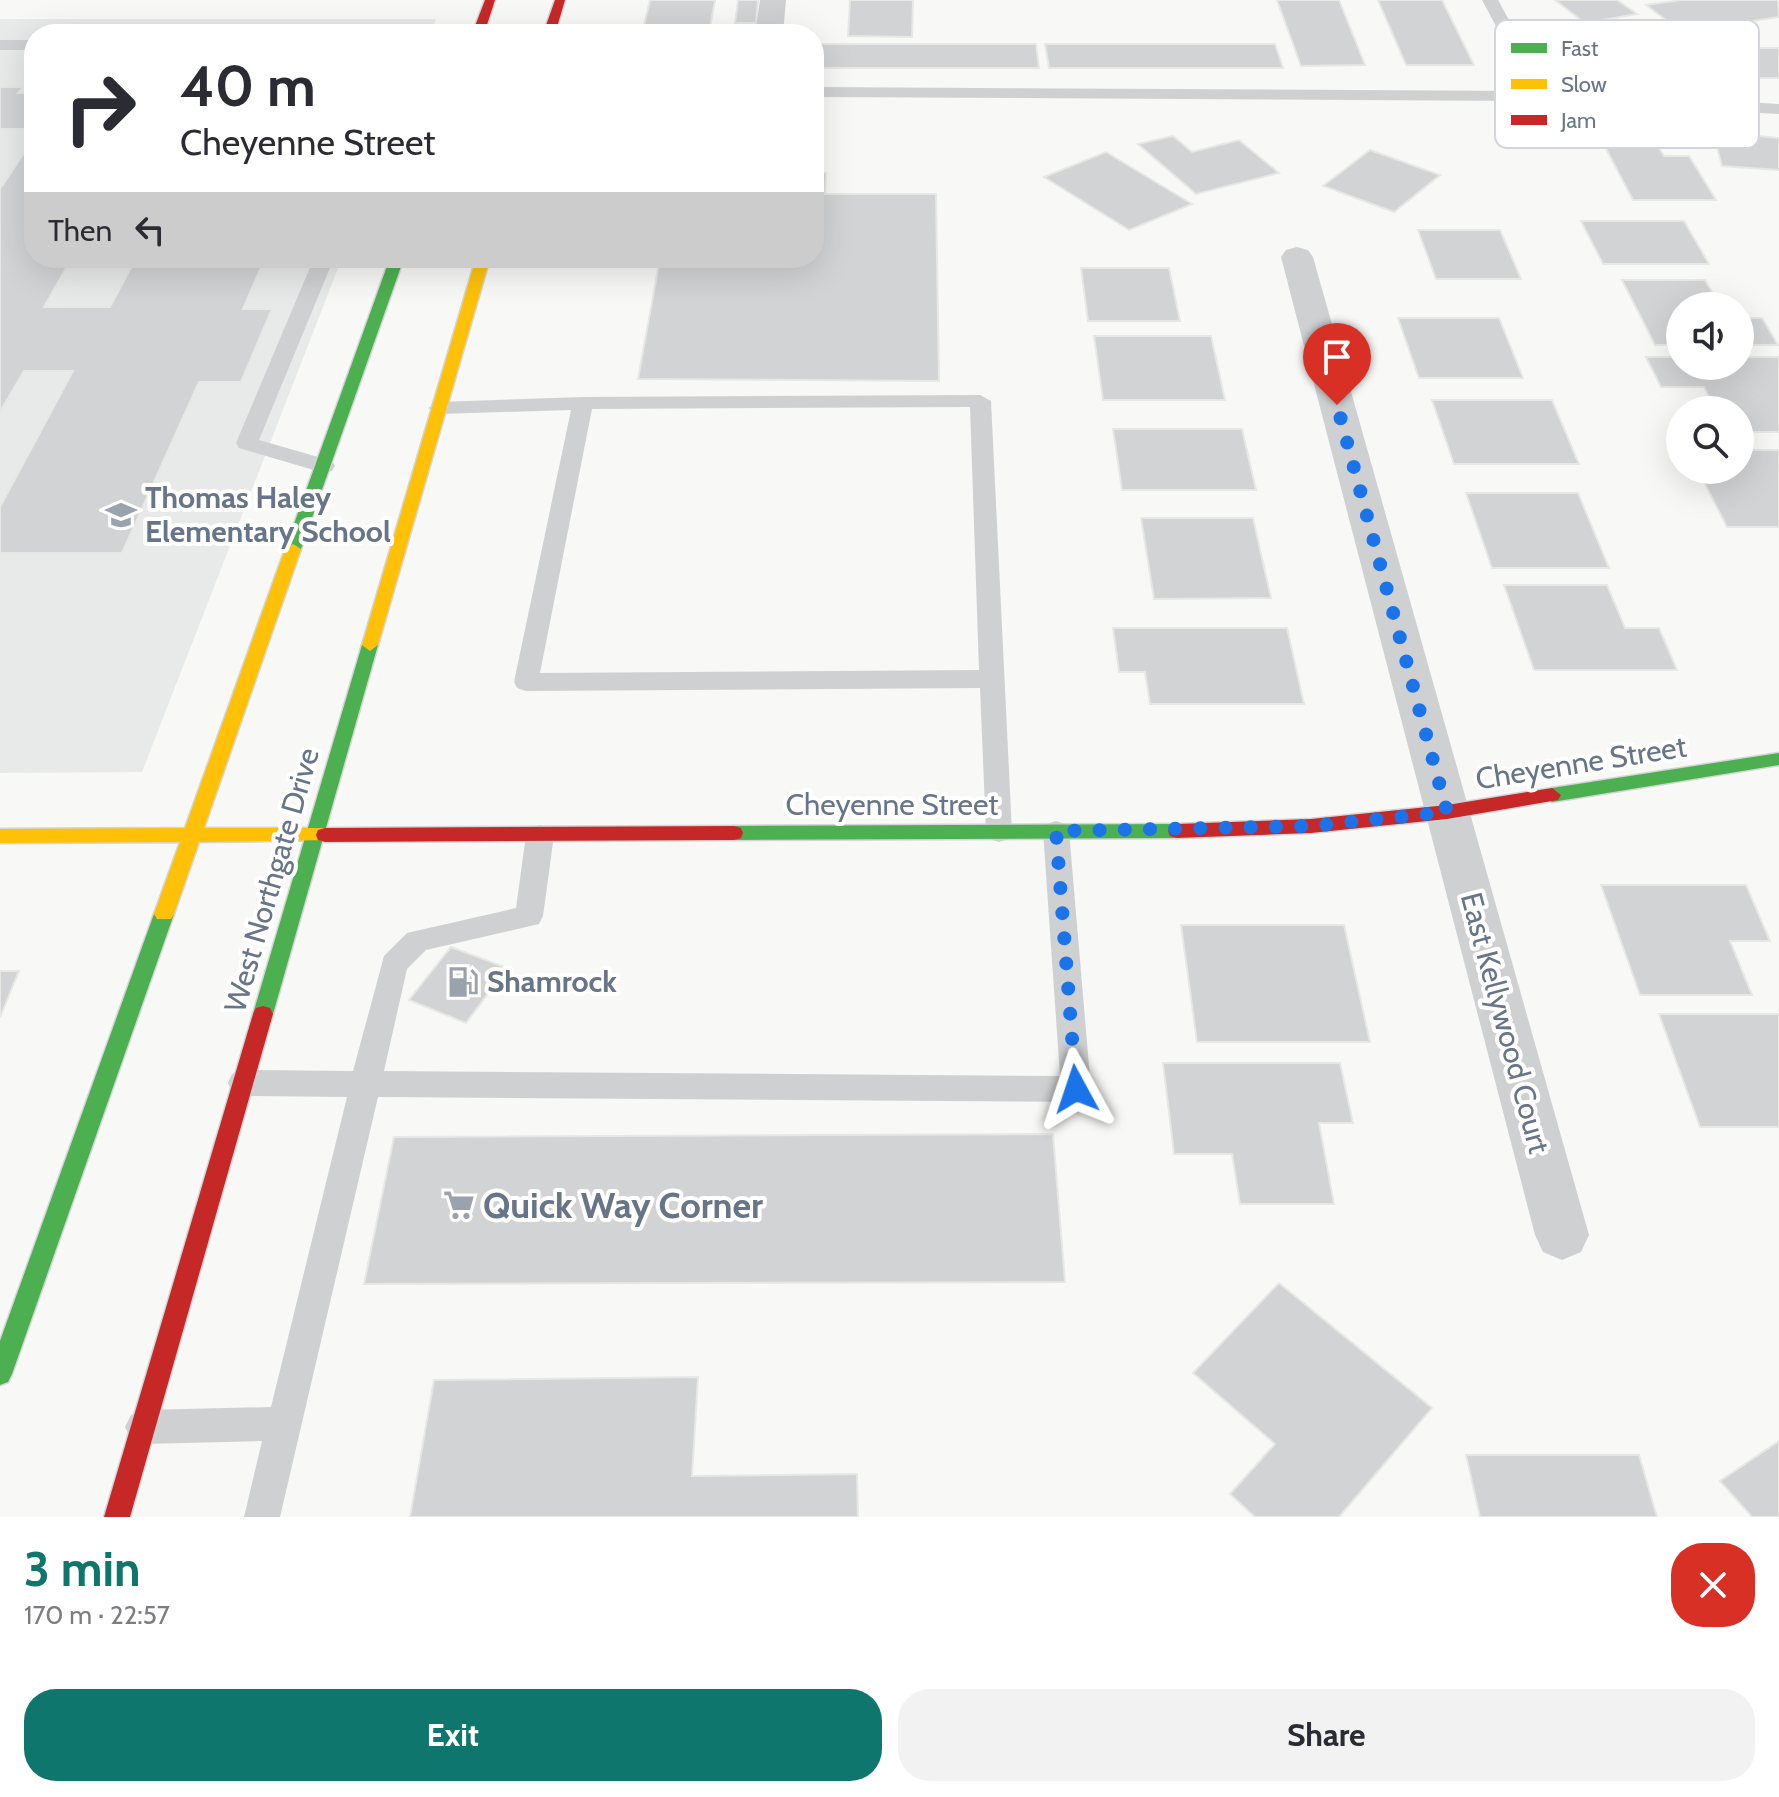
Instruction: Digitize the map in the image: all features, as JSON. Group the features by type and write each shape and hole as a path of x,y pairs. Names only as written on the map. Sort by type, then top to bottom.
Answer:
{"main road":[{"path":"482,24 490,0"},
{"path":"552,24 560,0"},
{"path":"0,1374 393,268"},
{"name":"West Northgate Drive","path":"117,1517 480,268"},
{"name":"Cheyenne Street","path":"0,836 999,832 1311,826 1447,812 1779,759"}],"street":[{"path":"770,24 773,0"},
{"name":"East Kellywood Court","path":"1297,257 1562,1235"}],"lane":[{"path":"1490,0 1501,20"},
{"path":"0,45 24,45"},
{"path":"824,92 1495,96"},
{"path":"1759,108 1779,109"},
{"path":"320,268 247,443 324,466"},
{"path":"439,408 583,403 980,401 999,832"},
{"path":"583,403 526,682 992,679"},
{"path":"243,1083 1076,1089 1056,831"},
{"path":"262,1517 394,964 417,941 529,916 540,835"},
{"path":"143,1427 284,1424"}],"shaded area":[{"name":"Thomas Haley Elementary School","path":"0,19 436,19 434,24 24,24 24,268 338,268 142,772 0,773"}],"building":[{"path":"650,0 715,0 711,24 644,24"},
{"path":"738,0 758,0 756,23 735,23"},
{"path":"850,0 913,0 912,37 848,36"},
{"path":"1277,0 1339,0 1365,65 1301,66"},
{"path":"1378,0 1442,0 1474,65 1406,65"},
{"path":"1555,0 1617,0 1637,14 1602,20 1581,20"},
{"path":"1681,0 1778,0 1779,17 1759,20 1666,20 1646,5"},
{"path":"824,44 1036,44 1039,68 824,68"},
{"path":"1045,44 1275,44 1283,68 1049,68"},
{"path":"1759,48 1779,48 1779,78 1759,78"},
{"path":"0,87 23,87 18,93 24,93 24,129 0,129"},
{"path":"1173,136 1192,152 1239,140 1279,173 1196,194 1138,144"},
{"path":"1759,136 1779,138 1779,170 1722,166 1717,148 1759,148"},
{"path":"1606,148 1659,148 1664,156 1689,156 1716,200 1633,200"},
{"path":"1370,150 1440,175 1394,212 1323,186"},
{"path":"1106,152 1192,204 1129,230 1044,177"},
{"path":"24,153 24,268 66,268 44,307 110,307 131,268 261,268 243,309 272,309 241,382 199,382 122,553 0,553 0,507 73,371 24,371 0,412 0,189"},
{"path":"824,173 825,194 936,194 939,381 638,379 658,268 824,268"},
{"path":"1581,221 1684,221 1709,264 1603,264"},
{"path":"1418,230 1500,230 1521,279 1436,279"},
{"path":"1081,268 1169,268 1180,321 1088,321"},
{"path":"1622,280 1705,280 1712,292 1666,292 1666,345 1655,345"},
{"path":"1398,318 1499,318 1523,378 1419,378"},
{"path":"1754,318 1762,318 1778,345 1754,345"},
{"path":"1094,336 1211,336 1225,400 1103,400"},
{"path":"1646,357 1666,357 1666,380 1754,380 1754,357 1779,357 1779,432 1754,432 1754,396 1709,396 1704,387 1661,387"},
{"path":"1432,400 1552,400 1579,464 1454,464"},
{"path":"1113,429 1242,429 1256,490 1122,490"},
{"path":"1754,450 1779,450 1779,527 1727,527 1705,484 1754,484"},
{"path":"1466,493 1578,493 1609,568 1492,568"},
{"path":"1141,518 1253,518 1271,598 1154,599"},
{"path":"1504,585 1607,585 1625,628 1659,628 1677,670 1534,670"},
{"path":"1113,628 1287,628 1304,704 1150,704 1145,672 1119,672"},
{"path":"1601,885 1746,885 1770,941 1730,941 1752,995 1640,995"},
{"path":"1181,925 1344,925 1370,1042 1197,1042"},
{"path":"451,947 507,968 466,1023 409,1000"},
{"path":"0,971 19,971 0,1017"},
{"path":"1659,1014 1779,1014 1779,1127 1700,1127"},
{"path":"1163,1063 1340,1063 1353,1123 1319,1123 1334,1204 1240,1204 1232,1154 1174,1154"},
{"path":"1053,1134 1065,1282 364,1284 394,1137"},
{"path":"1279,1283 1432,1408 1339,1517 1255,1517 1230,1494 1275,1444 1193,1373"},
{"path":"698,1377 692,1476 857,1474 858,1517 410,1517 434,1380"},
{"path":"1779,1441 1779,1517 1752,1517 1720,1481"},
{"path":"1466,1455 1639,1455 1657,1517 1480,1517"}],"traffic: fast":[{"path":"293,549 393,268"},
{"path":"263,1014 370,645"},
{"path":"1552,795 1779,759"},
{"path":"734,833 1177,831"},
{"path":"0,1374 164,914"}],"traffic: slow":[{"path":"370,645 480,268"},
{"path":"164,914 293,549"},
{"path":"0,836 325,835"}],"traffic: jam":[{"path":"482,24 490,0"},
{"path":"552,24 560,0"},
{"path":"1177,831 1311,826 1447,812 1552,795"},
{"path":"325,835 734,833"},
{"path":"117,1517 263,1014"}],"place":[{"name":"Thomas Haley Elementary School","path":"121,515"},
{"name":"Shamrock","path":"463,982"},
{"name":"Quick Way Corner","path":"459,1205"}],"route":[{"path":"1076,1089 1056,831 1311,826 1447,812 1337,405"}]}
